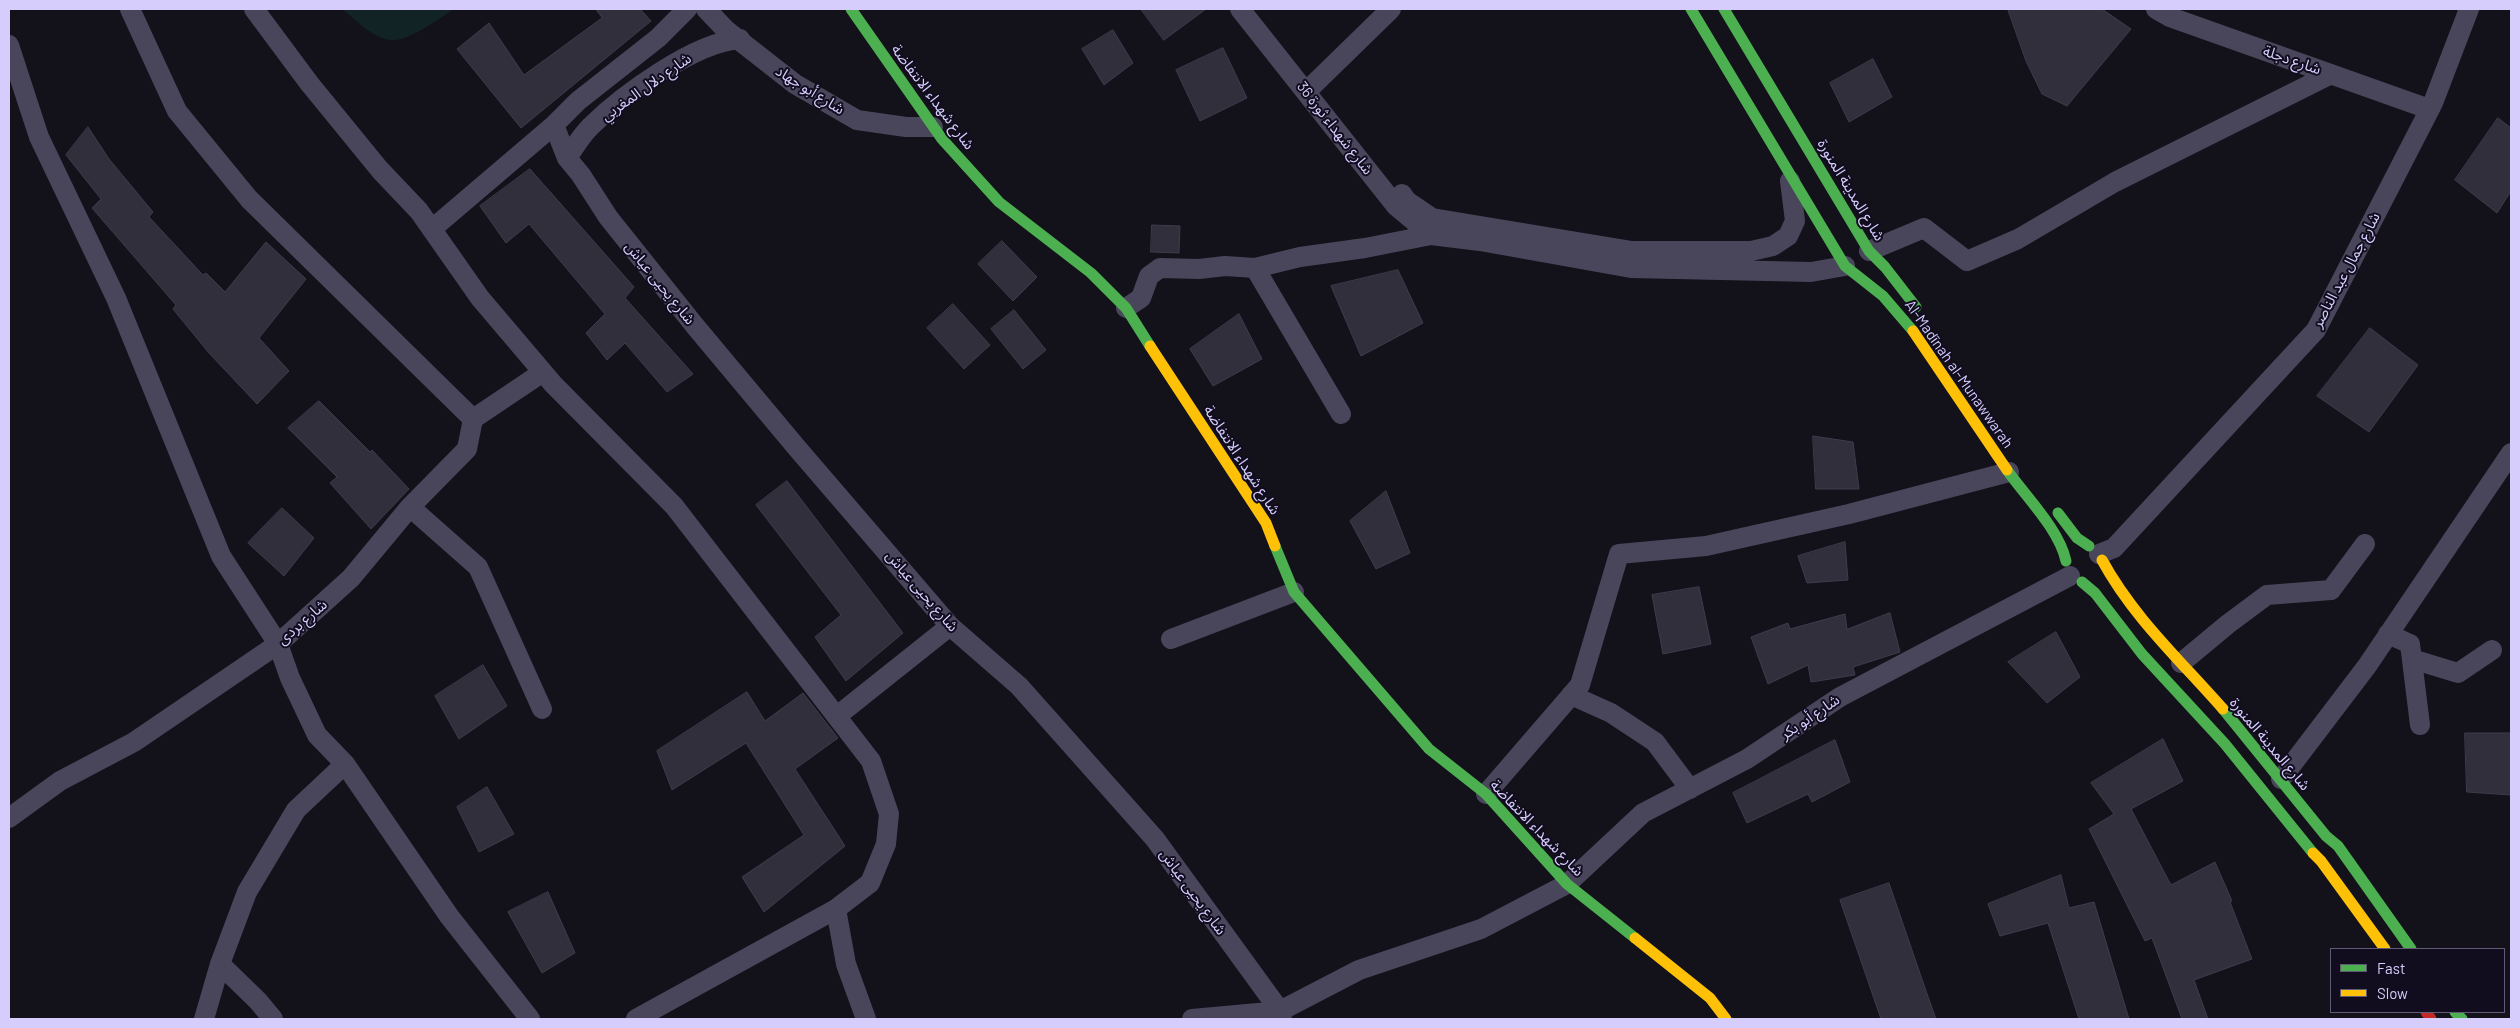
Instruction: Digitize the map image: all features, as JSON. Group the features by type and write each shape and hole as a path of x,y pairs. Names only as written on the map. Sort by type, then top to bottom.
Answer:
{"main road":[{"name":"شارع شهداء الانتفاضة","path":"851,9 933,127 999,202 1091,273 1126,308 1215,448 1266,523 1294,592 1429,749 1486,794 1567,884 1710,998 1726,1019"},
{"name":"Al-Madīnah al-Munawwarah","path":"1691,9 1845,266 1881,293 1902,316 2009,472 2054,533 2063,547 2073,573"},
{"name":"شارع المدينة المنورة","path":"1724,9 1869,251 1885,267 1924,318"},
{"name":"شارع المدينة المنورة","path":"2052,505 2077,538 2097,554 2126,600 2180,663 2242,730 2326,836 2338,846 2411,948"},
{"path":"2073,573 2097,578 2103,567 2097,554 2083,546 2073,550 2073,573 2095,593 2137,648 2225,744 2310,850 2321,861 2384,948"}],"street":[{"path":"130,9 177,111 249,199 473,419 543,372"},
{"path":"254,9 309,83 432,229 480,298 543,372 674,506 871,761 889,814 886,844 870,882 836,909 636,1019"},
{"name":"شارع دلال المغربي","path":"534,142 578,101 658,38 687,9"},
{"name":"شارع أبو جهاد","path":"706,9 740,40 795,84 857,120 906,127 933,127"},
{"name":"شارع شهداء ثورة 36","path":"1240,9 1396,206 1434,230"},
{"name":"شارع شهداء ثورة 36","path":"1250,9 1312,86 1434,230"},
{"path":"1312,86 1391,9"},
{"name":"شارع دجلة","path":"2156,9 2170,17 2429,109"},
{"name":"شارع جمال عبد الناصر","path":"2097,554 2114,548 2316,330 2429,109 2469,9"},
{"name":"شارع دلال المغربي","path":"567,158 590,128 652,79 688,55 714,44 740,40"},
{"path":"9,45 39,137 116,298 221,556 278,644 290,678 317,735 345,764 449,916 530,1019"},
{"path":"1869,251 1924,228 1967,261 2018,239 2115,182 2331,74"},
{"path":"554,125 567,158"},
{"path":"432,229 534,142 567,158"},
{"name":"شارع يحيى عياش","path":"567,158 581,175 608,217 796,448 950,626 1018,686 1155,839 1281,1015"},
{"path":"1126,308 1140,298 1150,276 1160,268 1199,269 1225,266 1255,268 1300,257 1364,248 1434,230 1632,252 1751,251 1773,246 1788,236 1795,221 1788,170"},
{"path":"1388,242 1400,226 1396,206"},
{"path":"1434,230 1480,241 1631,268 1811,272 1845,266"},
{"path":"1255,268 1340,414"},
{"name":"شارع بردى","path":"9,818 60,781 134,742 278,644 351,578 410,507 466,448 473,419"},
{"path":"2281,779 2388,634 2511,453"},
{"path":"1486,794 1580,685 1620,554 1706,546 1849,514 2009,472"},
{"path":"410,507 478,567 542,709"},
{"path":"2180,663 2267,595 2331,590 2366,544"},
{"name":"شارع أبو بكر","path":"1281,1015 1359,970 1481,929 1567,884 1643,813 1747,759 1840,697 2073,573"},
{"path":"1172,639 1294,592"},
{"path":"837,716 950,626"},
{"path":"2388,634 2410,644 2420,725"},
{"path":"2412,660 2458,673 2492,650"},
{"path":"1571,695 1611,713 1655,742 1690,789"},
{"path":"204,1019 220,964 246,892 296,810 345,764"},
{"path":"836,909 846,964 866,1019"},
{"path":"220,964 258,1001 273,1019"},
{"path":"1192,1019 1281,1015"}],"shaded area":[{"path":"342,9 454,9 415,33 398,40 391,40 377,36"}],"building":[{"path":"596,9 640,9 651,21 521,128 457,49 489,23 524,75 602,18"},
{"path":"1141,9 1206,9 1164,40"},
{"path":"2008,9 2102,9 2131,29 2067,106 2042,94 2026,61"},
{"path":"1113,30 1133,63 1104,85 1082,49"},
{"path":"1223,48 1247,98 1200,121 1176,70"},
{"path":"1873,59 1892,97 1849,122 1830,83"},
{"path":"2498,118 2511,128 2511,191 2497,213 2455,180"},
{"path":"88,127 109,159 153,212 149,217 203,275 206,273 225,292 266,242 306,279 259,338 289,371 257,404 209,353 173,309 176,305 92,208 101,199 66,155"},
{"path":"530,169 634,287 625,298 693,374 667,392 625,343 607,360 586,333 605,314 529,224 506,243 480,206"},
{"path":"1152,225 1180,226 1179,253 1151,252"},
{"path":"1002,241 1037,277 1013,301 978,264"},
{"path":"1398,270 1423,323 1361,356 1331,286"},
{"path":"953,304 990,345 964,369 927,328"},
{"path":"1014,310 1046,350 1023,369 991,329"},
{"path":"1239,314 1262,359 1213,386 1190,349"},
{"path":"2370,328 2418,365 2369,432 2317,396"},
{"path":"319,401 370,452 372,450 409,489 371,529 330,483 337,477 288,428"},
{"path":"1813,436 1853,442 1859,489 1816,489"},
{"path":"787,481 903,633 846,681 815,637 841,615 756,505"},
{"path":"1386,491 1410,553 1376,569 1350,521"},
{"path":"282,508 314,538 284,576 248,543"},
{"path":"1845,542 1848,580 1807,583 1798,556"},
{"path":"1699,587 1711,644 1663,654 1652,595"},
{"path":"1890,613 1900,652 1853,667 1855,675 1811,682 1808,665 1768,684 1751,637 1788,623 1790,629 1845,614 1847,629"},
{"path":"2056,632 2080,677 2047,703 2008,662"},
{"path":"483,665 507,706 459,739 435,696"},
{"path":"747,692 765,721 803,693 838,738 795,769 845,846 764,912 742,877 804,835 746,743 672,790 657,751"},
{"path":"2465,733 2511,733 2511,795 2467,792"},
{"path":"2163,739 2183,781 2131,809 2171,885 2215,862 2232,901 2230,902 2252,959 2194,980 2208,1019 2182,1019 2152,938 2145,941 2089,829 2114,814 2091,783"},
{"path":"1835,740 1850,782 1812,802 1808,794 1747,823 1733,793"},
{"path":"487,787 514,834 479,852 457,807"},
{"path":"2061,875 2069,908 2094,902 2129,1019 2079,1019 2048,923 2000,936 1988,904"},
{"path":"1889,883 1936,1019 1881,1019 1840,900"},
{"path":"548,892 575,953 542,973 508,912"}],"traffic: fast":[{"path":"851,9 942,139 999,202 1091,273 1126,308 1150,346"},
{"path":"1691,9 1845,266 1883,296 1913,331"},
{"path":"1724,9 1869,251 1885,267 1916,307"},
{"path":"2007,470 2049,525 2062,549 2066,561"},
{"path":"2058,513 2077,538 2089,546"},
{"path":"1275,546 1294,592 1429,749 1486,794 1567,884 1635,938"},
{"path":"2082,582 2095,593 2142,654 2225,744 2313,853"},
{"path":"2223,709 2326,836 2338,846 2410,948"},
{"path":"2456,1013 2462,1019"}],"traffic: slow":[{"path":"1913,331 2007,470"},
{"path":"1150,346 1266,523 1275,546"},
{"path":"2102,560 2114,581 2143,619 2223,709"},
{"path":"2313,853 2321,861 2384,948"},
{"path":"1635,938 1710,998 1726,1019"}],"traffic: jam":[{"path":"2427,1013 2431,1019"}]}
